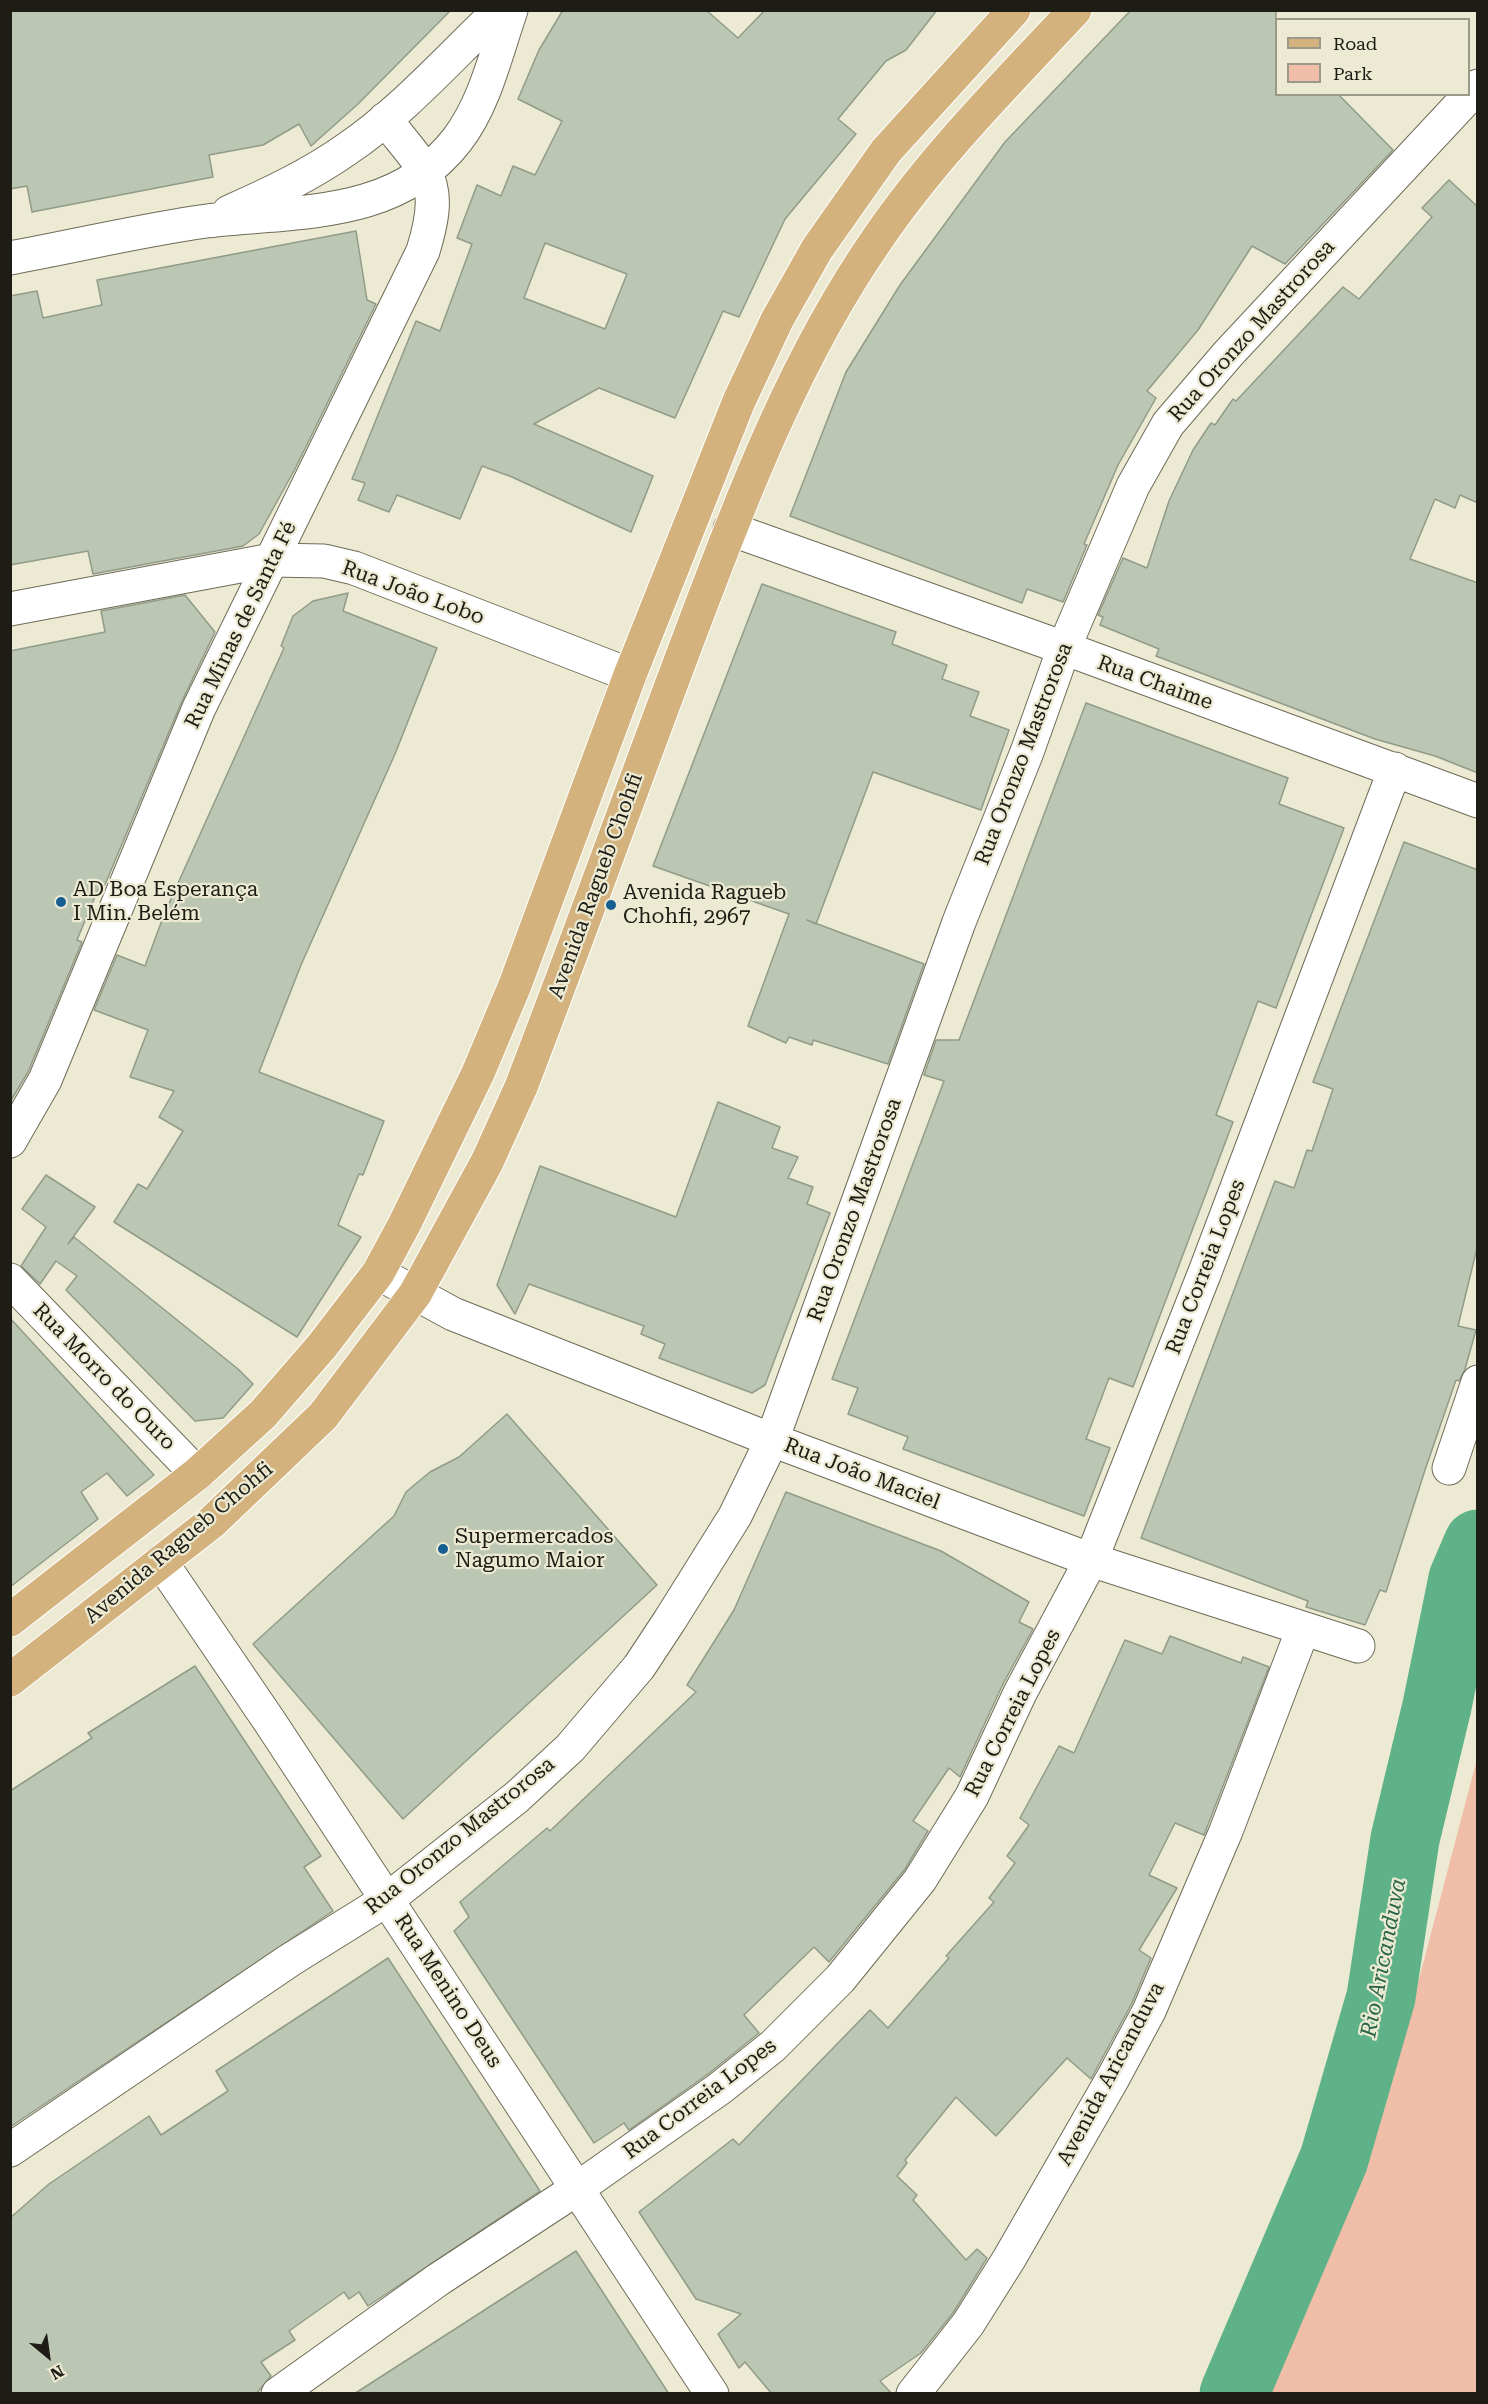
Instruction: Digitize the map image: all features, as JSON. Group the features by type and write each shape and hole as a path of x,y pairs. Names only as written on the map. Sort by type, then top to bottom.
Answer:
{"main road":[{"name":"Avenida Ragueb Chohfi","path":"10,1620 197,1474 263,1414 322,1346 378,1273 478,1073 515,986 630,675 739,401 777,320 817,249 886,151 1014,10"},
{"name":"Avenida Ragueb Chohfi","path":"10,1680 161,1562 248,1490 323,1416 415,1294 487,1162 521,1087 730,529 781,406 842,296 877,239 942,153 1075,10"}],"street":[{"path":"206,221 305,175 347,149 385,118 500,10"},
{"path":"10,258 206,221 338,208 385,195 425,171 457,140 475,110 511,10"},
{"name":"Rua Oronzo Mastrorosa","path":"10,2150 290,1960 388,1899 517,1797 570,1748 639,1667 704,1569 735,1516 772,1440 955,934 1027,752 1064,648 1133,486 1168,424 1228,354 1469,96"},
{"name":"Rua Minas de Santa Fé","path":"10,1141 45,1080 199,708 423,251 435,207 433,188 425,171 385,118"},
{"name":"Rua Chaime","path":"730,529 1064,648 1242,716 1395,769 1478,801"},
{"name":"Rua João Lobo","path":"10,609 272,560 324,561 354,568 630,675"},
{"name":"Rua Correia Lopes","path":"278,2394 439,2279 578,2188 719,2089 773,2046 840,1979 920,1880 972,1796 1020,1694 1091,1560 1209,1260 1395,769"},
{"name":"Rua João Maciel","path":"378,1273 453,1314 772,1440 1091,1560 1358,1646"},
{"name":"Rua Morro do Ouro","path":"10,1280 197,1474"},
{"path":"1449,1468 1478,1382"},
{"name":"Rua Menino Deus","path":"161,1562 388,1899 712,2394"},
{"name":"Avenida Aricanduva","path":"914,2394 968,2324 1009,2259 1113,2079 1149,2011 1226,1831 1303,1629"}],"green space":[{"path":"1477,1759 1477,2393 1268,2393 1414,1998"}],"building":[{"path":"10,10 451,10 358,104 311,146 299,124 263,145 209,155 213,177 32,212 27,186 10,189"},
{"path":"563,10 706,10 738,38 765,10 937,10 906,50 886,61 838,119 856,134 785,219 739,317 723,311 675,418 599,388 534,424 653,476 631,532 512,477 482,466 460,519 397,495 389,512 358,500 365,483 352,479 416,321 440,331 472,244 457,238 477,185 501,196 513,166 535,175 562,121 518,99 539,50","holes":["545,243 627,274 605,329 524,298"]},
{"path":"1131,10 1276,10 1275,96 1340,96 1393,150 1285,264 1252,246 1198,330 1147,391 1156,398 1118,465 1084,544 1087,545 1063,602 1027,589 1022,603 790,516 846,372 900,285 1005,142"},
{"path":"1449,180 1478,207 1478,503 1460,495 1455,508 1435,499 1410,559 1478,583 1478,773 1435,756 1375,739 1156,656 1159,649 1100,625 1103,617 1098,615 1123,558 1147,568 1169,501 1193,450 1211,423 1215,425 1233,399 1236,401 1343,287 1359,299 1432,217 1422,208"},
{"path":"356,231 367,300 376,304 295,469 259,534 243,546 93,574 88,551 10,565 10,296 37,291 43,318 102,305 97,280"},
{"path":"762,584 896,632 892,644 947,665 942,679 979,692 970,716 1009,730 981,810 873,772 816,923 924,964 888,1064 813,1040 812,1045 789,1037 786,1043 748,1026 789,914 653,866"},
{"path":"348,593 343,611 437,648 395,754 301,965 259,1072 384,1121 363,1175 359,1174 338,1225 361,1237 297,1337 114,1222 138,1184 147,1189 183,1131 159,1117 174,1091 130,1077 148,1030 94,1010 117,955 145,966 165,912 284,648 281,646 293,616 313,601"},
{"path":"185,595 215,632 182,701 104,887 100,885 77,940 82,942 28,1072 10,1102 10,651 105,632 101,611"},
{"path":"1086,703 1288,778 1279,804 1344,828 1276,1008 1258,1001 1216,1115 1233,1122 1133,1387 1109,1378 1086,1439 1110,1448 1084,1516 903,1449 908,1437 848,1414 858,1388 832,1379 944,1081 924,1075 936,1040 959,1040"},
{"path":"1404,842 1478,870 1478,1244 1458,1326 1476,1330 1465,1369 1459,1381 1456,1380 1425,1470 1386,1592 1380,1590 1365,1625 1306,1607 1308,1601 1141,1538 1275,1181 1294,1188 1307,1150 1312,1151 1333,1089 1313,1082"},
{"path":"718,1102 780,1127 772,1148 798,1157 788,1178 813,1187 807,1204 830,1213 765,1385 752,1393 659,1358 665,1344 641,1334 644,1326 529,1284 515,1314 497,1285 540,1166 676,1217"},
{"path":"46,1175 95,1207 68,1244 74,1237 238,1369 253,1384 223,1418 195,1421 66,1290 77,1276 56,1261 40,1284 21,1266 46,1227 22,1209"},
{"path":"10,1318 154,1475 127,1496 107,1473 81,1492 98,1519 10,1587"},
{"path":"507,1414 657,1585 403,1819 253,1644 394,1516 406,1492 430,1472 459,1457"},
{"path":"786,1492 941,1551 1029,1602 1019,1622 1033,1629 1003,1684 960,1777 949,1768 913,1821 928,1831 905,1869 829,1962 814,1947 744,2015 759,2033 708,2074 629,2130 624,2123 594,2143 454,1931 469,1917 460,1902 547,1828 550,1831 696,1692 687,1685 734,1610"},
{"path":"1170,1636 1241,1663 1243,1657 1269,1667 1204,1835 1175,1823 1149,1875 1177,1888 1139,1950 1151,1958 1132,2003 1091,2079 1067,2058 996,2136 956,2097 905,2160 907,2163 897,2176 917,2195 913,2200 966,2260 977,2249 987,2258 953,2313 921,2353 880,2381 892,2394 772,2394 745,2362 739,2368 718,2334 741,2314 696,2299 639,2212 733,2139 739,2145 870,2010 888,2028 949,1958 946,1956 994,1902 989,1898 1015,1863 1007,1856 1029,1825 1020,1818 1059,1746 1074,1753 1125,1640 1162,1654"},
{"path":"195,1666 321,1856 304,1867 333,1911 10,2127 10,1791 92,1738 88,1733"},
{"path":"388,1958 540,2191 368,2306 359,2292 349,2299 344,2292 289,2331 295,2340 261,2362 271,2376 256,2394 10,2394 10,2218 49,2184 149,2116 161,2135 228,2091 216,2071"},
{"path":"576,2251 669,2394 354,2394 452,2331"}],"waterway":[{"name":"Rio Aricanduva","path":"1234,2394 1334,2159 1381,1997 1405,1839 1437,1706 1463,1579 1478,1544"}],"place":[{"name":"AD Boa Esperança I Min. Belém","path":"61,902"},
{"name":"Avenida Ragueb Chohfi, 2967","path":"611,905"},
{"name":"Supermercados Nagumo Maior","path":"443,1549"}]}
